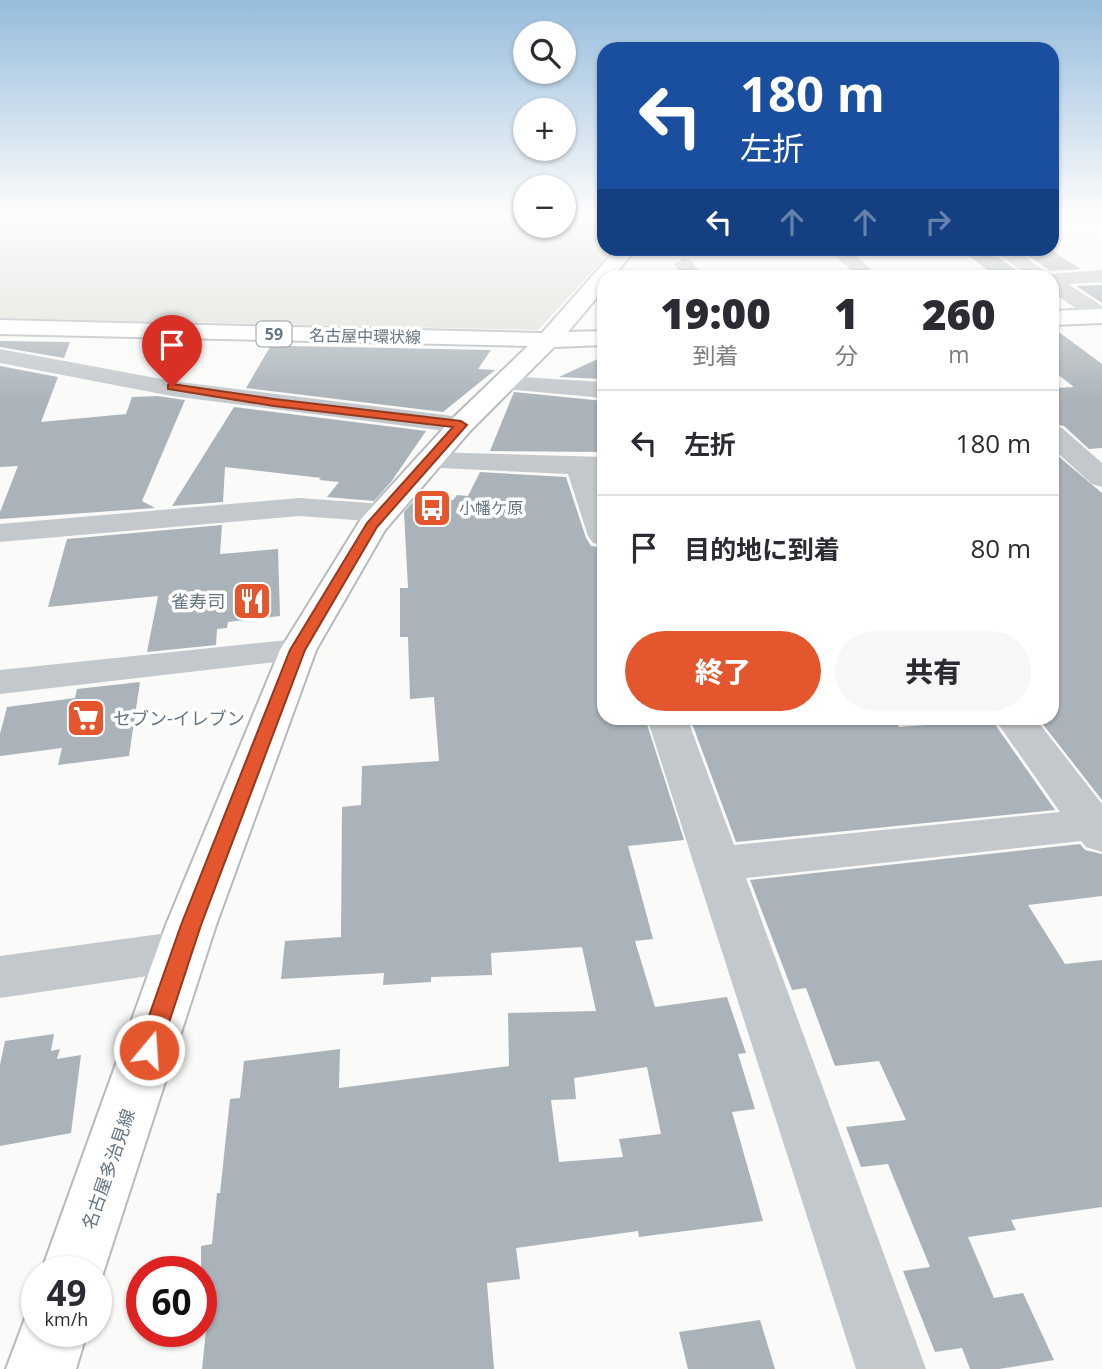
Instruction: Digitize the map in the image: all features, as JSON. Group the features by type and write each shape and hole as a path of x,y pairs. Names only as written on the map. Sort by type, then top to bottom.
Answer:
{"main road":[{"name":"名古屋多治見線","path":"79,1256 182,951 298,650 372,526 461,425 566,322 597,284"},
{"path":"1059,318 1102,316"},
{"name":"名古屋中環状線","path":"0,327 547,340 597,338"},
{"path":"41,1369 48,1347"}],"street":[{"path":"1059,280 1083,278"},
{"path":"1059,286 1102,316"},
{"path":"0,356 68,372 274,402 461,425"},
{"path":"504,383 597,390"},
{"path":"1059,439 1096,467"},
{"path":"429,461 592,466 597,495"},
{"path":"1059,464 1096,467"},
{"path":"0,533 299,507 383,513"},
{"path":"0,682 298,650"},
{"path":"669,725 891,1369"},
{"path":"1019,725 1099,828"},
{"path":"718,864 1099,828"},
{"path":"0,977 182,951"}],"shaded area":[{"path":"0,278 586,278 538,330 0,318"}],"building":[{"path":"1102,285 1102,303 1076,286"},
{"path":"1059,332 1102,364 1102,448 1089,449 1064,426 1059,425 1059,388 1074,387 1059,375"},
{"path":"0,341 70,342 64,358 0,347"},
{"path":"270,347 491,350 478,369 495,370 443,412 246,388"},
{"path":"597,359 597,379 559,377"},
{"path":"0,366 58,377 41,422 126,414 132,397 157,396 185,400 142,501 155,508 0,519 0,512 18,466 0,467"},
{"path":"514,392 597,400 597,452 490,451"},
{"path":"234,407 426,431 391,482 374,501 327,497 339,482 225,467 223,502 172,506"},
{"path":"1059,457 1102,493 1102,800 1043,725 1059,725"},
{"path":"480,472 566,477 586,538 591,546 597,547 597,725 647,725 684,840 628,846 653,939 635,941 655,1007 727,997 746,1053 738,1054 755,1109 732,1112 763,1221 639,1237 638,1231 516,1248 520,1279 487,1283 494,1369 202,1369 204,1347 217,1347 217,1256 201,1256 201,1246 212,1244 230,1099 240,1098 244,1061 340,1049 339,1088 509,1066 508,1013 596,1011 582,947 491,953 492,975 431,977 431,982 383,985 384,973 281,979 285,941 341,937 342,807 361,805 362,766 439,761 434,697 410,699 408,637 400,637 400,588 408,588 404,512 418,496 453,500 457,495 468,496","holes":["647,1067 661,1134 619,1139 623,1157 559,1162 551,1100 576,1099 574,1078"]},
{"path":"222,525 220,554 278,549 280,616 228,622 227,628 217,629 216,645 147,652 158,596 48,607 67,539"},
{"path":"140,682 129,756 58,765 62,748 0,756 0,734 7,707 75,698 77,689"},
{"path":"693,725 996,725 1055,810 736,842"},
{"path":"1080,844 1085,850 1102,854 1102,896 1028,905 1065,964 1102,960 1102,1207 1011,1220 1016,1230 968,1237 994,1298 1023,1293 1054,1360 999,1369 970,1369 962,1348 935,1352 903,1271 930,1267 888,1164 861,1167 846,1127 906,1120 879,1061 835,1066 806,988 792,990 750,880"},
{"path":"54,1034 51,1051 60,1049 57,1059 81,1055 71,1133 0,1146 0,1065 5,1041"},
{"path":"760,1320 775,1369 688,1369 679,1332"}],"place":[{"name":"小幡ケ原","path":"432,508"},
{"name":"雀寿司","path":"252,601"},
{"name":"セブン-イレブン","path":"86,718"}],"route":[{"path":"149,1050 191,925 298,650 372,526 461,425 172,387"}]}
